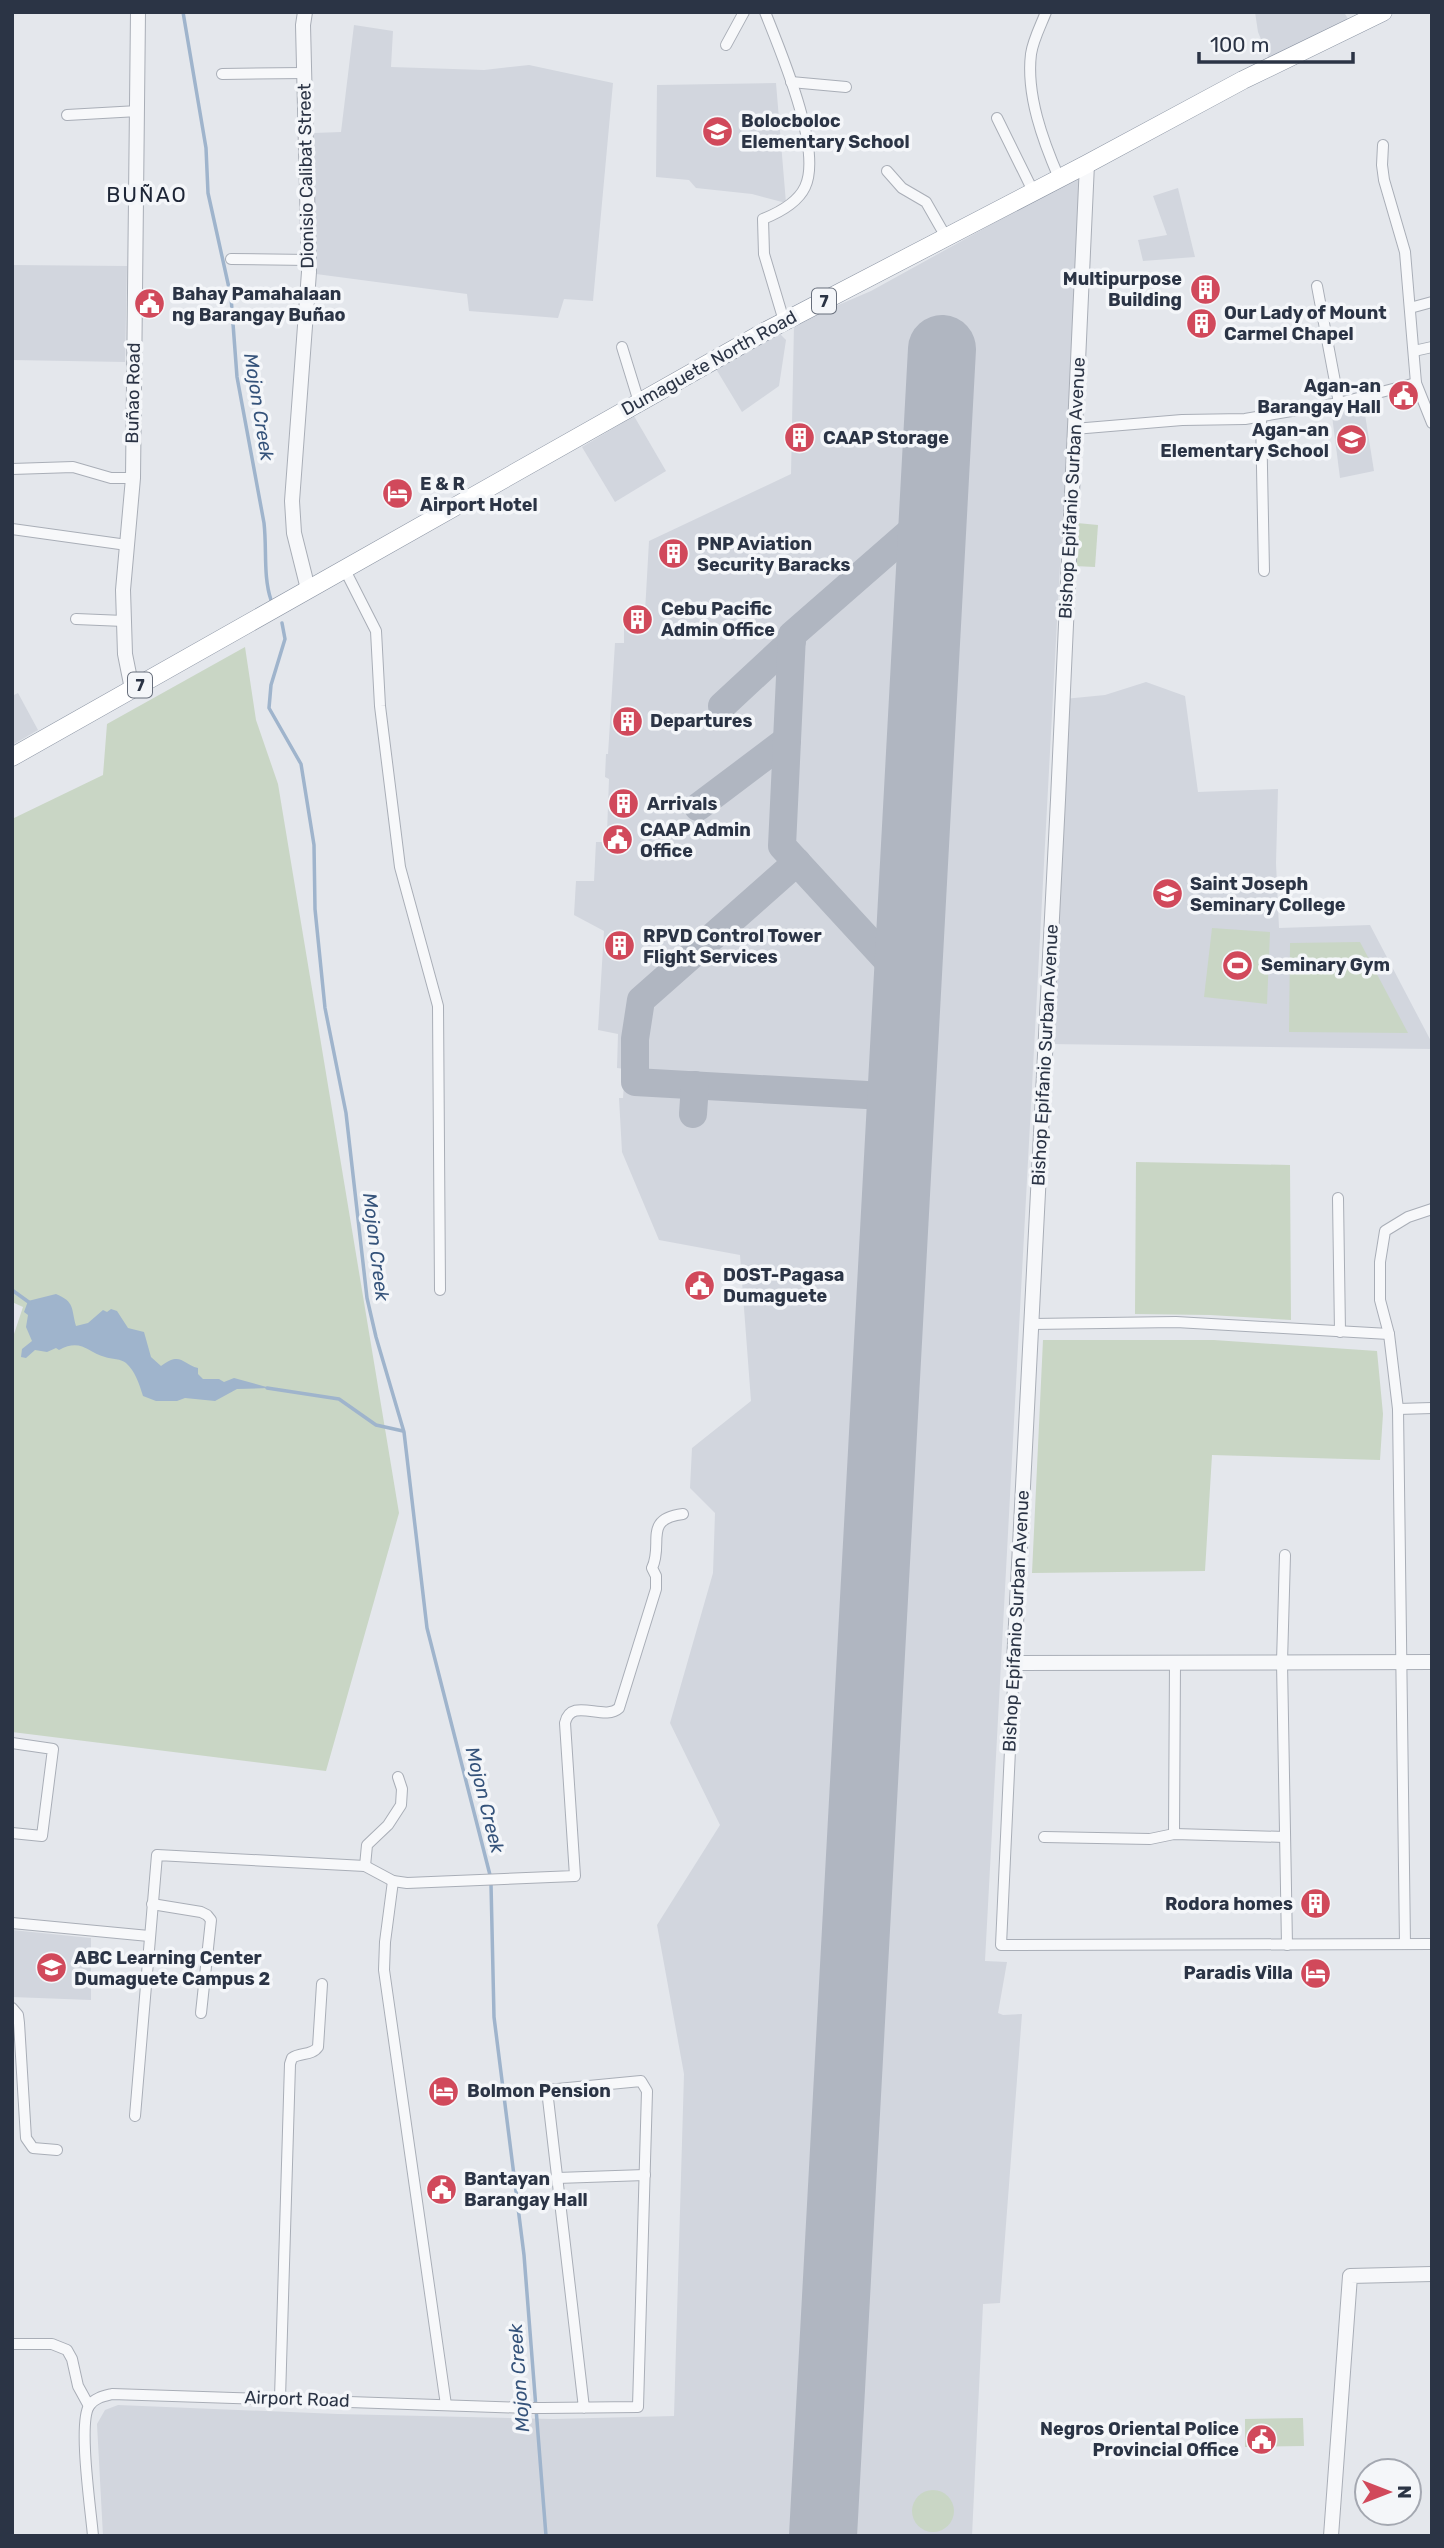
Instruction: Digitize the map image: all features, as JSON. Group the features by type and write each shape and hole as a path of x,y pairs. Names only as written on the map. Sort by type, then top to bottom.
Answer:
{"highway":[{"name":"Dumaguete North Road","path":"132,689 784,321 1243,80 1383,12"},
{"name":"7","path":"12,757 132,689"}],"street":[{"name":"Buñao Road","path":"132,689 125,654 123,590 133,478 138,12"},
{"name":"Dionisio Calibat Street","path":"305,12 303,25 309,260 292,501 294,533 308,589"},
{"path":"726,45 744,12"},
{"path":"765,12 808,138 809,172 805,187 795,200 763,219 764,254 784,321"},
{"path":"1046,12 1031,53 1032,84 1047,149 1059,178"},
{"path":"222,74 304,73"},
{"path":"790,82 846,87"},
{"path":"67,115 138,111"},
{"path":"997,118 1033,191"},
{"path":"1383,145 1384,180 1405,252 1416,383 1432,424"},
{"name":"Bishop Epifanio Surban Avenue","path":"1087,164 1001,1945 1287,1945"},
{"path":"887,171 902,188 926,202 946,237"},
{"path":"231,259 309,260"},
{"path":"1317,286 1339,403"},
{"path":"1410,308 1432,302"},
{"path":"1414,351 1432,347"},
{"path":"622,348 639,402"},
{"path":"1074,429 1261,416 1339,403 1416,383"},
{"path":"1261,416 1264,571"},
{"path":"12,469 73,467 111,478 133,478"},
{"path":"12,528 127,545"},
{"path":"345,570 376,631 380,706 400,867 438,1006 440,1290"},
{"path":"76,619 124,621"},
{"path":"1338,1198 1340,1332"},
{"path":"1405,1944 1398,1409 1388,1334 1380,1300 1380,1262 1385,1231 1408,1217 1432,1209"},
{"path":"1032,1324 1176,1322 1388,1334"},
{"path":"1398,1409 1432,1408"},
{"path":"135,2116 157,1855 365,1866 393,1881 437,1882 575,1876 565,1723 567,1716 571,1711 609,1712 619,1707 656,1589 656,1576 652,1568 655,1562 656,1529 660,1522 682,1514"},
{"path":"1285,1555 1282,1662 1287,1945 1432,1944"},
{"path":"1174,1834 1175,1662"},
{"path":"1014,1663 1432,1662"},
{"path":"12,1743 53,1749 42,1836 12,1833"},
{"path":"365,1866 368,1845 388,1825 401,1805 402,1789 398,1777"},
{"path":"1044,1837 1150,1839 1174,1834 1285,1838"},
{"path":"393,1881 384,1970 446,2405"},
{"path":"152,1904 201,1912 211,1920 201,2013"},
{"path":"12,1923 149,1936"},
{"path":"280,2398 290,2064 292,2057 316,2051 318,2047 322,1984"},
{"path":"12,2008 18,2015 19,2023 26,2137 33,2148 57,2150"},
{"path":"557,2178 645,2175 647,2091 641,2081 547,2090 557,2178 584,2408"},
{"name":"Airport Road","path":"89,2406 102,2396 122,2392 527,2408 638,2407 645,2175"},
{"path":"1331,2536 1350,2276 1432,2274"},
{"path":"12,2344 52,2344 67,2350 72,2359 82,2395 89,2406 85,2433 93,2536"}],"shaded area":[{"path":"1255,12 1344,12 1348,19 1269,59 1258,32"},
{"path":"354,25 393,31 391,67 484,70 529,65 613,83 593,301 564,299 558,318 469,311 467,294 316,274 314,133 341,132"},
{"name":"Bolocboloc Elementary School","path":"776,83 786,203 752,194 696,188 689,180 656,177 657,85"},
{"path":"1081,175 985,1961 1007,1962 998,2013 1022,2014 1000,2303 983,2304 972,2536 103,2536 97,2424 105,2410 118,2405 553,2419 674,2416 684,2074 657,1925 720,1825 670,1723 713,1573 715,1513 690,1488 692,1448 751,1401 740,1255 659,1240 622,1152 619,1098 623,1098 625,1069 617,1068 618,1034 598,1030 604,931 574,915 576,881 594,881 596,842 603,842 603,833 607,833 609,779 605,777 615,643 624,643 624,628 630,625 631,612 645,612 649,541 791,474 794,324 871,291"},
{"path":"1178,188 1195,257 1143,261 1138,240 1167,235 1153,196"},
{"path":"12,265 127,266 125,362 12,360"},
{"path":"778,332 786,340 779,386 742,412 716,369"},
{"name":"Agan-an Elementary School","path":"1363,402 1374,471 1340,478 1331,408"},
{"path":"634,416 666,471 615,502 582,447"},
{"name":"Saint Joseph Seminary College","path":"1146,682 1185,696 1198,792 1278,789 1276,863 1279,928 1370,925 1432,1043 1432,1049 1048,1044 1064,699 1105,695"},
{"path":"18,693 38,730 14,744 12,696"},
{"name":"ABC Learning Center Dumaguete Campus 2","path":"12,1930 91,1938 91,2000 12,1997"}],"green space":[{"path":"1077,523 1098,525 1095,567 1074,566"},
{"path":"245,647 256,720 278,784 399,1513 326,1771 12,1732 12,1340 23,1307 12,1302 12,819 103,775 107,724"},
{"name":"Seminary Gym","path":"1212,928 1270,932 1267,1004 1204,997"},
{"path":"1360,942 1408,1033 1289,1032 1290,943"},
{"path":"1136,1162 1290,1165 1291,1320 1135,1314"},
{"path":"1043,1340 1214,1340 1377,1351 1383,1414 1380,1460 1212,1455 1205,1571 1032,1573"},
{"path":"1303,2418 1304,2446 1245,2447 1245,2419"},
{"path":"933,2490 948,2496 954,2511 948,2526 933,2532 918,2526 912,2511 918,2496"}],"water":[{"path":"56,1294 69,1303 76,1326 88,1323 103,1310 117,1311 128,1328 144,1332 151,1357 161,1366 177,1359 198,1368 198,1374 203,1379 219,1379 224,1382 234,1378 270,1388 237,1389 215,1401 185,1398 177,1401 156,1401 143,1396 126,1363 99,1355 84,1347 73,1345 47,1352 35,1350 26,1358 21,1357 22,1349 32,1341 26,1327 28,1315 24,1312 28,1301"}],"waterway":[{"name":"Mojon Creek","path":"183,12 206,148 208,193 231,297 237,377 264,523 266,572 271,600"},
{"name":"Mojon Creek","path":"282,623 285,639 271,685 269,708 301,764 314,845 315,909 325,1008 346,1113 367,1298 404,1432 427,1628 490,1875"},
{"path":"12,1290 30,1303"},
{"path":"267,1388 339,1399 376,1425 403,1431"},
{"name":"Mojon Creek","path":"491,1884 494,2017 524,2255 546,2536"}],"taxiway":[{"path":"908,983 782,846 792,635 934,511"},
{"path":"722,706 792,641"},
{"path":"698,807 787,740"},
{"path":"797,862 641,1000 635,1039 635,1082 902,1097"},
{"path":"693,1114 695,1085"}],"runway":[{"path":"823,2536 942,349"}],"place":[{"name":"Bolocboloc Elementary School","path":"718,131"},
{"name":"Multipurpose Building","path":"1205,289"},
{"name":"Bahay Pamahalaan ng Barangay Buñao","path":"149,304"},
{"name":"Our Lady of Mount Carmel Chapel","path":"1201,323"},
{"name":"Agan-an Barangay Hall","path":"1404,396"},
{"name":"CAAP Storage","path":"800,438"},
{"name":"Agan-an Elementary School","path":"1352,440"},
{"name":"E & R Airport Hotel","path":"397,494"},
{"name":"PNP Aviation Security Baracks","path":"674,554"},
{"name":"Cebu Pacific Admin Office","path":"638,619"},
{"name":"Departures","path":"627,721"},
{"name":"Arrivals","path":"624,804"},
{"name":"CAAP Admin Office","path":"617,840"},
{"name":"Saint Joseph Seminary College","path":"1167,894"},
{"name":"RPVD Control Tower Flight Services","path":"620,946"},
{"name":"Seminary Gym","path":"1238,965"},
{"name":"DOST-Pagasa Dumaguete","path":"700,1285"},
{"name":"Rodora homes","path":"1316,1904"},
{"name":"ABC Learning Center Dumaguete Campus 2","path":"51,1968"},
{"name":"Paradis Villa","path":"1316,1973"},
{"name":"Bolmon Pension","path":"444,2091"},
{"name":"Bantayan Barangay Hall","path":"441,2189"},
{"name":"Negros Oriental Police Provincial Office","path":"1262,2439"}],"district":[{"name":"BUÑAO","path":"147,194"}]}
